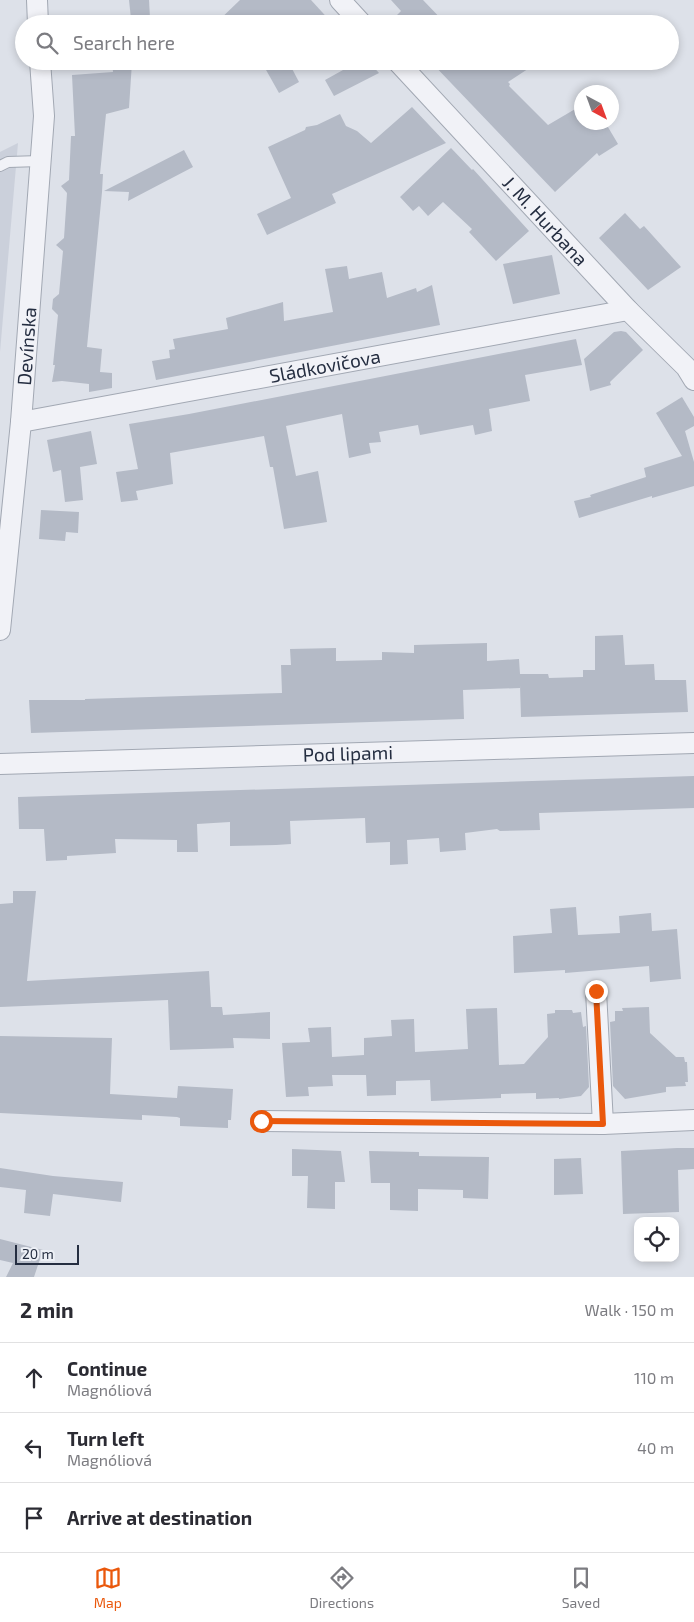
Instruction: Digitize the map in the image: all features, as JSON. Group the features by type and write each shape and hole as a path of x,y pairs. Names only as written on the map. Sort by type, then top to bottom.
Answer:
{"street":[{"path":"37,0 38,15"},
{"path":"340,0 354,15"},
{"name":"Devínska","path":"0,630 21,422 44,116 41,70"},
{"name":"J. M. Hurbana","path":"405,70 628,310 686,367 694,380"},
{"name":"Sládkovičova","path":"21,422 628,310"},
{"name":"Pod lipami","path":"0,764 694,743"},
{"path":"596,991 603,1124"},
{"path":"261,1121 603,1124 694,1120"}],"lane":[{"path":"0,166 8,162 40,161"}],"shaded area":[{"path":"18,143 0,352 0,152"}],"building":[{"path":"129,0 149,0 150,15 131,15"},
{"path":"240,0 311,0 325,15 224,15"},
{"path":"391,0 423,0 437,15 397,15 401,11"},
{"path":"113,70 131,70 129,108 106,114 100,174 103,174 102,192 87,347 102,349 100,372 112,373 112,388 89,392 89,384 62,381 52,382 58,315 52,309 53,299 59,294 63,251 56,245 64,238 67,193 61,186 69,180 71,136 75,136 72,75 113,72"},
{"path":"266,70 293,70 299,82 279,93"},
{"path":"343,70 376,70 379,73 334,96 325,80"},
{"path":"439,70 526,70 508,82 509,86 548,125 574,110 574,130 610,130 618,144 599,156 597,153 555,192"},
{"path":"412,107 446,143 332,194 336,203 267,235 257,214 291,198 268,147 305,130 306,127 317,125 340,114 346,126 357,131 371,143"},
{"path":"451,148 473,169 529,231 496,261 469,232 472,229 443,202 428,216 419,206 413,211 400,197"},
{"path":"184,150 193,167 128,201 129,192 104,191"},
{"path":"625,213 640,229 644,226 681,267 648,290 599,238"},
{"path":"552,255 560,294 513,304 503,264"},
{"path":"347,266 349,279 382,272 387,298 416,288 417,292 432,285 440,325 156,380 152,361 170,358 169,350 175,349 173,339 228,329 226,318 283,302 284,321 333,312 325,269"},
{"path":"614,332 626,332 643,350 610,382 611,385 590,391 584,359"},
{"path":"576,339 582,365 525,375 530,401 489,409 492,431 475,435 473,425 420,435 418,425 379,432 381,442 369,443 371,453 349,458 342,414 286,426 296,476 318,471 327,522 284,529 273,467 270,467 264,436 170,453 173,484 136,491 138,500 121,502 116,472 138,469 129,424"},
{"path":"682,397 694,417 694,426 685,431 694,462 694,486 652,498 652,496 579,518 574,501 591,497 590,495 646,477 644,468 682,456 656,413"},
{"path":"91,431 97,464 80,467 83,500 65,502 61,470 53,472 47,440"},
{"path":"41,510 79,512 78,533 66,532 65,541 39,539"},
{"path":"623,635 625,665 654,664 655,680 686,680 688,712 521,717 520,685 520,688 463,690 464,719 31,733 29,700 85,700 282,693 281,665 291,665 290,649 336,648 336,661 382,660 382,652 414,653 414,645 487,643 487,661 519,659 520,674 548,674 549,678 583,677 583,670 595,670 595,636"},
{"path":"694,776 694,808 539,813 540,830 500,831 497,829 465,833 466,850 440,852 439,838 407,840 408,864 390,865 390,842 366,843 365,818 290,821 291,844 276,845 230,846 230,822 197,824 198,852 177,852 177,840 115,839 116,853 67,856 67,860 46,861 44,829 19,829 18,797"},
{"path":"13,891 36,891 27,981 209,971 211,1007 222,1007 223,1015 270,1012 270,1039 233,1038 234,1048 170,1050 168,1000 0,1007 0,904 13,903"},
{"path":"576,907 578,935 620,933 619,916 651,913 652,931 677,929 681,979 650,982 649,966 565,973 565,970 514,973 513,936 552,933 550,909"},
{"path":"649,1007 650,1033 676,1057 684,1057 685,1062 687,1062 688,1082 685,1082 686,1086 666,1087 666,1092 625,1099 613,1086 610,1022 615,1021 615,1011 623,1011 622,1008"},
{"path":"497,1008 499,1065 524,1064 548,1037 547,1014 555,1013 555,1010 572,1010 573,1013 581,1012 583,1027 586,1026 589,1087 581,1096 559,1099 536,1099 536,1093 501,1094 501,1098 431,1101 430,1080 396,1081 396,1095 367,1096 366,1075 332,1075 333,1086 308,1087 309,1096 286,1097 282,1043 310,1042 308,1028 331,1027 332,1057 364,1055 364,1038 392,1036 391,1020 414,1019 415,1052 468,1049 466,1009"},
{"path":"0,1036 112,1038 110,1094 177,1098 178,1086 233,1089 231,1120 228,1120 228,1128 180,1126 180,1118 177,1117 142,1115 142,1120 0,1113"},
{"path":"694,1148 694,1169 678,1170 679,1212 623,1214 621,1151"},
{"path":"292,1149 341,1151 345,1182 335,1182 335,1209 307,1208 308,1176 292,1176"},
{"path":"369,1151 419,1152 419,1156 489,1157 488,1199 463,1198 463,1190 418,1189 418,1211 390,1210 390,1183 371,1183"},
{"path":"581,1158 583,1194 554,1195 554,1159"},
{"path":"0,1168 53,1176 123,1182 121,1202 53,1194 50,1216 24,1213 26,1190 0,1187"},
{"path":"0,1239 43,1250 34,1277 6,1277 13,1263 0,1260"}],"route":[{"path":"261,1121 603,1124 596,991"}]}
